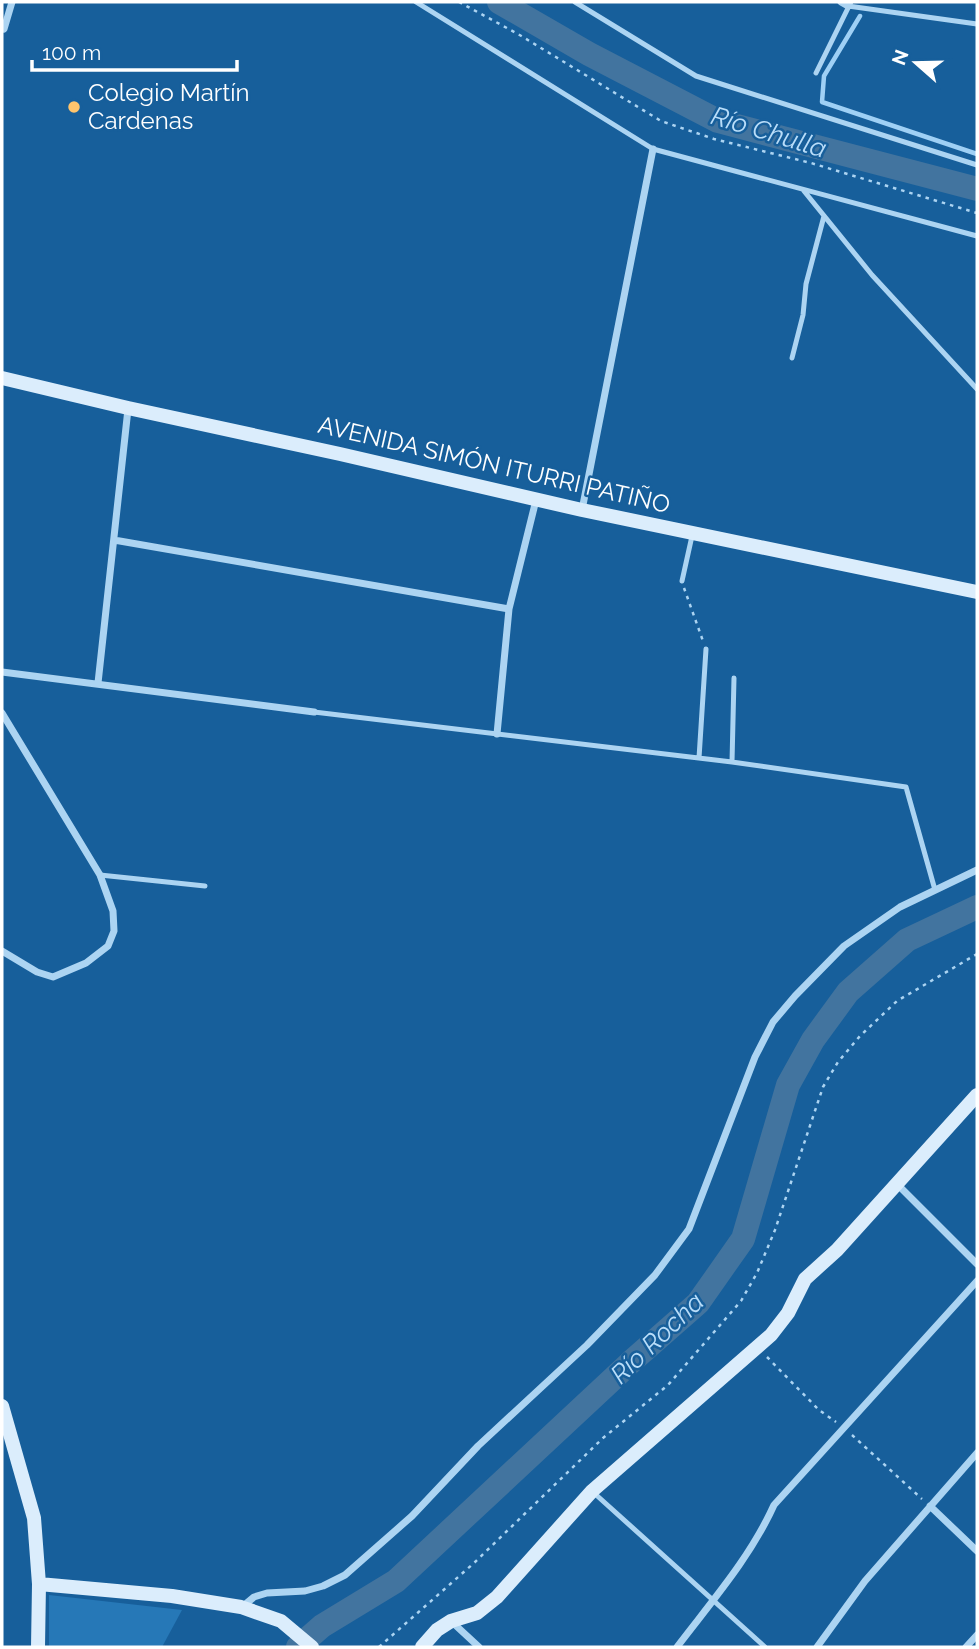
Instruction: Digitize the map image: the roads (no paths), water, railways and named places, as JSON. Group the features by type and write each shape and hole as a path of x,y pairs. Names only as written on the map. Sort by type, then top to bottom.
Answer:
{"street":[{"path":"2,28 4,29 12,2"},
{"path":"582,510 653,149"},
{"name":"AVENIDA SIMÓN ITURRI PATIÑO","path":"2,378 582,510 977,592"},
{"path":"98,683 128,408"},
{"path":"497,734 509,609 536,499"},
{"path":"114,540 509,609"},
{"path":"2,672 314,712"},
{"path":"2,713 100,875 113,911 114,931 108,946 86,963 53,977 37,972 2,951"},
{"path":"241,1607 254,1597 267,1593 306,1591 345,1576 412,1516 478,1446 587,1345 655,1275 690,1229 755,1057 774,1022 795,996 844,946 900,907 977,870"},
{"path":"422,1647 437,1630 451,1621 477,1613 496,1597 592,1491 771,1335 788,1313 805,1279 837,1250 977,1095"},
{"path":"897,1184 977,1264"},
{"path":"677,1647 745,1559 774,1505 977,1281"},
{"path":"2,1406 34,1518 39,1584 38,1647"},
{"path":"817,1647 865,1581 977,1454"},
{"path":"930,1506 977,1551"},
{"path":"39,1584 172,1596 241,1607 281,1621 312,1647"},
{"path":"451,1621 480,1647"},
{"path":"966,1647 977,1635"}],"lane":[{"path":"416,2 653,149 977,236"},
{"path":"575,2 695,76 977,165"},
{"path":"816,73 847,3 977,24"},
{"path":"804,191 872,275 977,389"},
{"path":"792,358 803,315 806,284 824,216"},
{"path":"682,581 693,533"},
{"path":"699,758 706,649"},
{"path":"732,762 734,678"},
{"path":"314,712 732,762 906,787 935,890"},
{"path":"100,875 205,886"},
{"path":"592,1491 765,1647"}],"waterway":[{"name":"Río Chulla","path":"499,2 589,54 718,121 977,189"},
{"path":"860,16 824,76 822,102 977,154"},
{"name":"Río Rocha","path":"298,1647 322,1626 396,1581 698,1303 743,1239 788,1085 813,1040 848,992 907,940 977,907"}],"place":[{"name":"Colegio Martín Cardenas","path":"74,107"}]}
